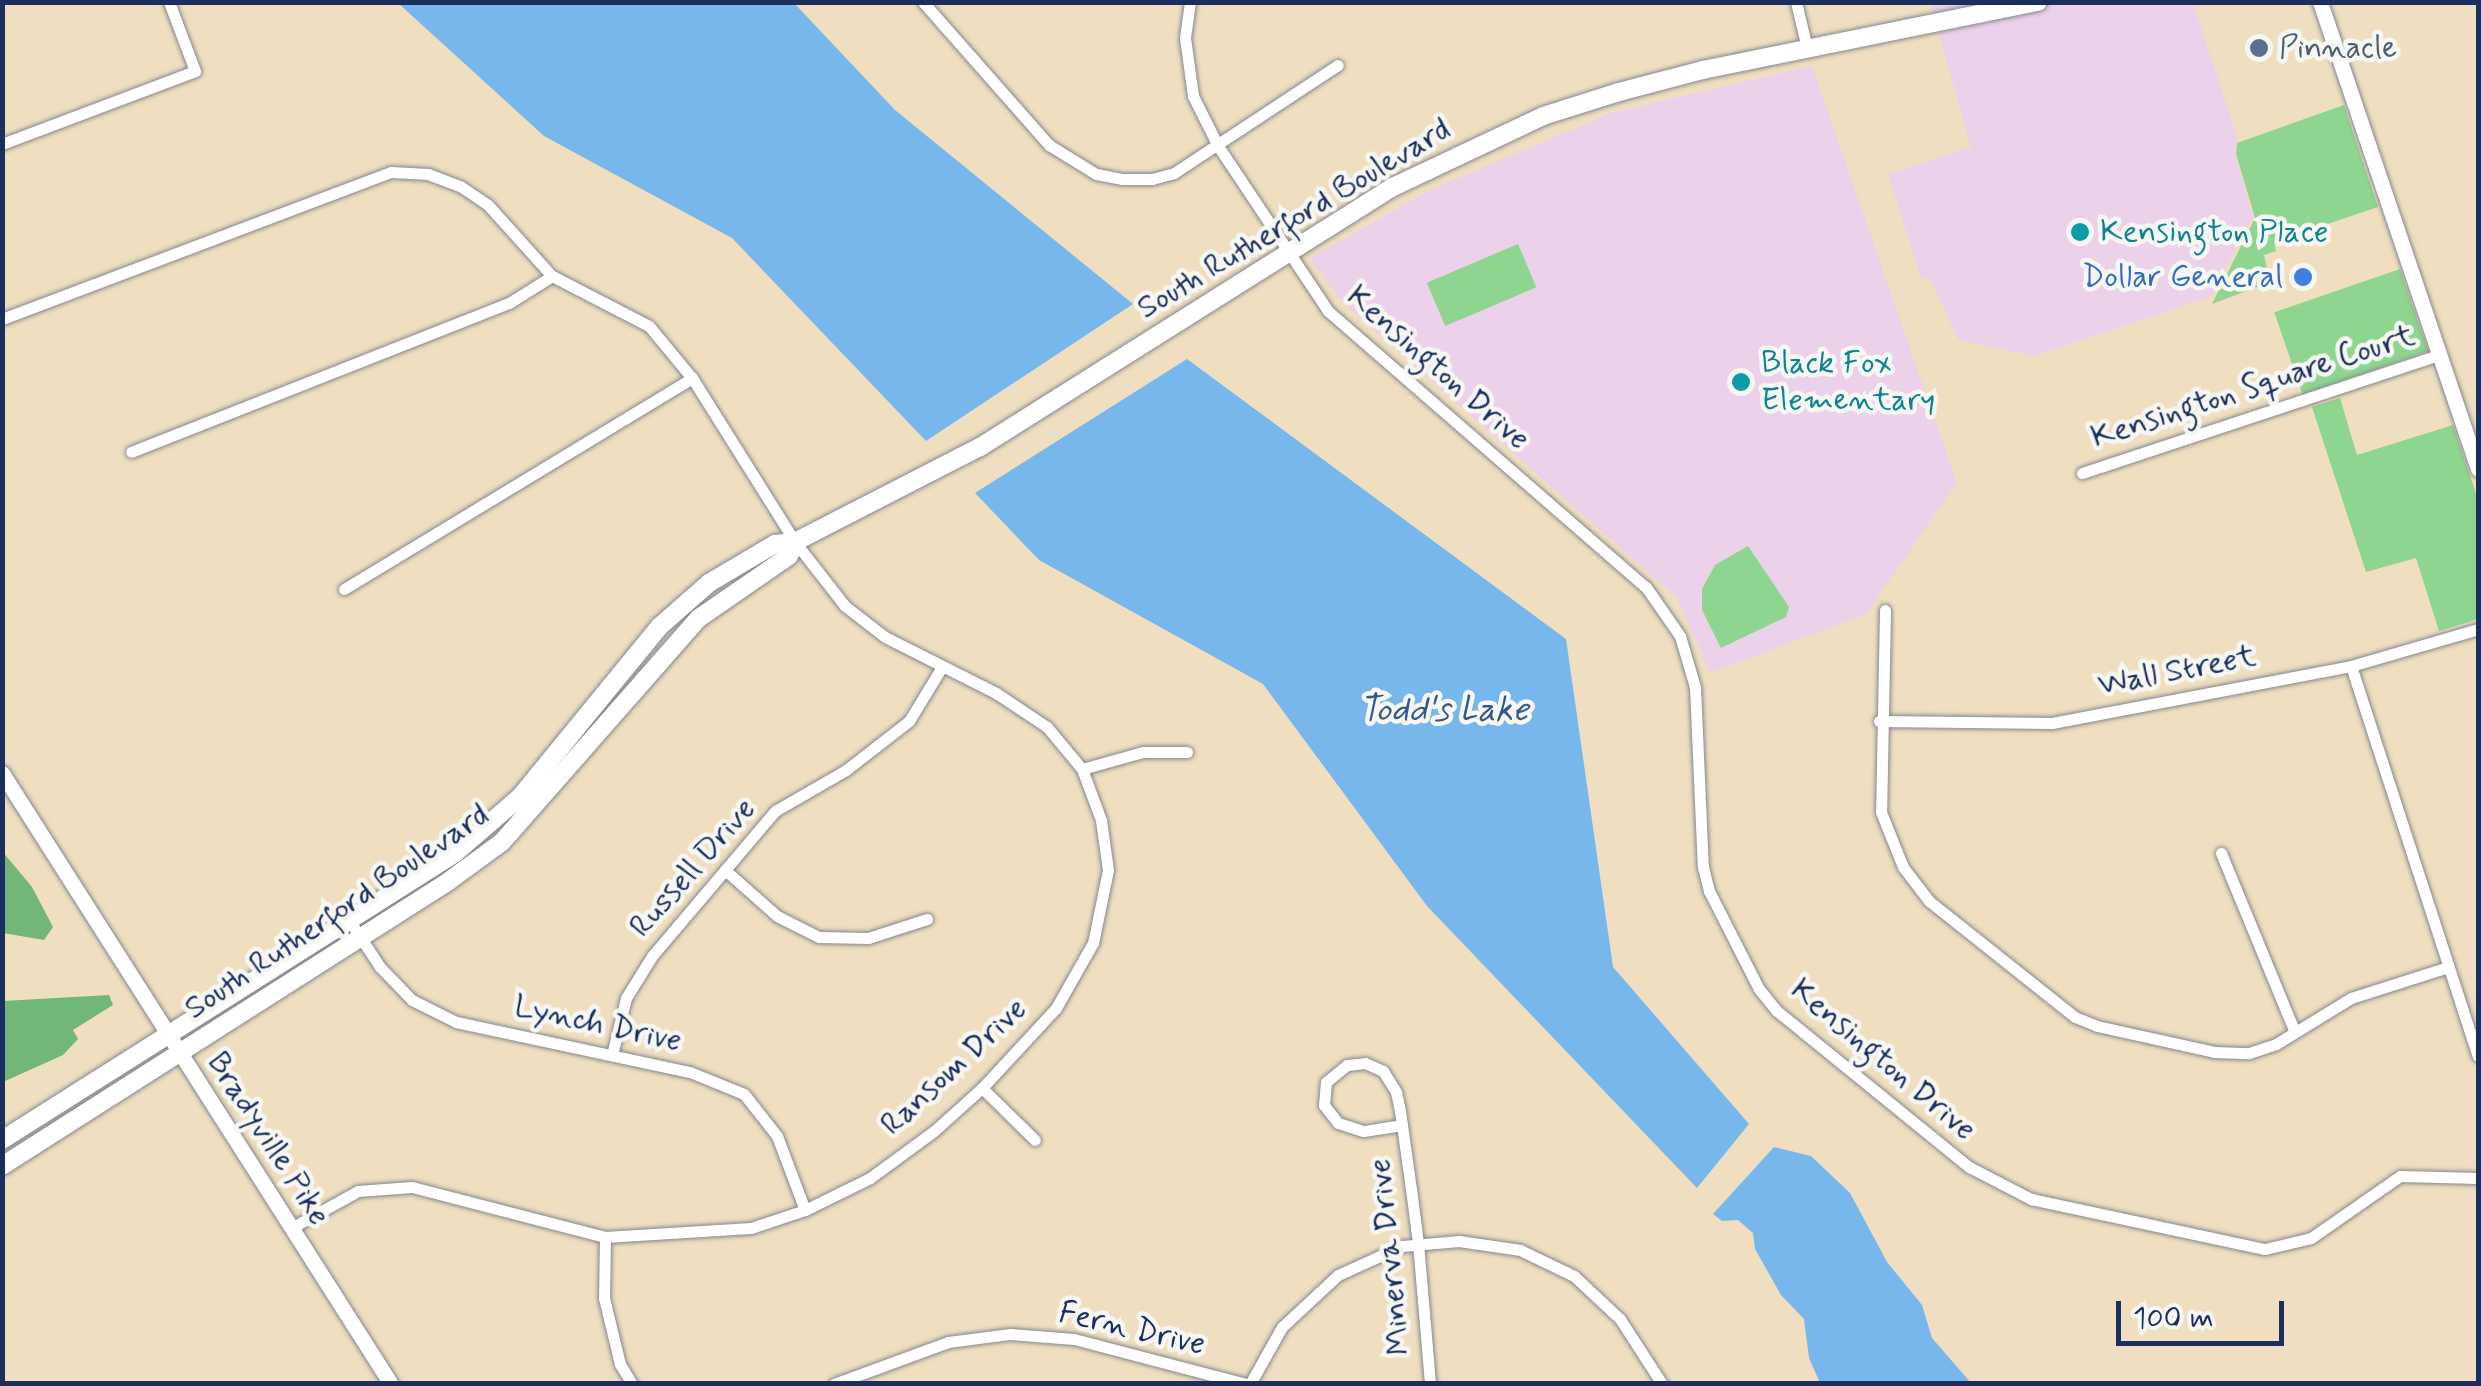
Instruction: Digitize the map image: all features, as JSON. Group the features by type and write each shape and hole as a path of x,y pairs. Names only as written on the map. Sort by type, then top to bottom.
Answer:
{"highway":[{"name":"South Rutherford Boulevard","path":"2,1140 454,854 520,797 658,627 709,583 775,544 794,542 980,447 1393,187 1543,116 1703,70 2028,3"},
{"name":"South Rutherford Boulevard","path":"9,1162 361,938 502,842 699,618 789,556 794,542"}],"main road":[{"path":"2320,2 2478,469"},
{"name":"Bradyville Pike","path":"2,773 391,1384"}],"street":[{"path":"2,144 195,71 169,2"},
{"name":"Kensington Drive","path":"1190,2 1185,38 1194,96 1218,146 1328,312 1646,587 1666,611 1680,636 1695,687 1703,867 1720,915 1759,990 1778,1011 1969,1167 2031,1198 2265,1249 2312,1238 2400,1176 2478,1178"},
{"path":"1796,2 1807,48"},
{"path":"930,5 1049,144 1096,174 1152,179 1174,173 1338,65"},
{"path":"2,319 391,172 428,174 460,186 488,205 552,276 509,303 131,452"},
{"name":"Ransom Drive","path":"293,1227 358,1192 412,1187 605,1237 751,1228 805,1210 870,1178 934,1131 982,1088 1056,1008 1093,943 1108,870 1101,820 1082,769 1047,728 996,693 884,637 844,606 794,542 692,378 650,326 552,276"},
{"name":"Kensington Square Court","path":"2082,473 2440,354"},
{"path":"344,589 692,378"},
{"path":"1885,610 1881,812 1903,867 1929,901 2042,994 2096,1026 2214,1052 2248,1053 2276,1044 2351,998 2448,967"},
{"name":"Wall Street","path":"1880,721 2052,723 2351,666 2478,629"},
{"path":"2351,666 2478,1056"},
{"name":"Russell Drive","path":"612,1055 626,998 652,956 774,811 846,770 909,721 942,667"},
{"path":"1082,769 1144,752 1187,752"},
{"path":"2221,854 2294,1030"},
{"path":"724,870 778,916 819,937 868,938 927,919"},
{"name":"Lynch Drive","path":"349,920 412,1000 456,1022 690,1072 744,1094 776,1136 805,1210"},
{"name":"Minerva Drive","path":"1402,1126 1364,1131 1338,1124 1324,1105 1326,1082 1351,1064 1377,1067 1396,1092 1402,1126 1418,1243 1430,1384"},
{"path":"982,1088 1036,1140"},
{"path":"2,1140 9,1162"},
{"path":"605,1237 604,1298 620,1364 632,1384"},
{"path":"1247,1384 1282,1328 1338,1274 1418,1243 1505,1246 1557,1266 1608,1305 1662,1384"},
{"name":"Fern Drive","path":"834,1384 948,1342 1010,1334 1074,1339 1247,1384"}],"shaded area":[{"path":"1930,3 2193,3 2238,139 2234,151 2253,217 2211,296 2034,356 1958,340 1932,281 1921,278 1888,174 1971,147"},
{"path":"1812,66 1957,483 1866,614 1710,673 1677,598 1341,301 1310,258 1432,189 1614,112"}],"green space":[{"path":"2344,105 2378,207 2274,242 2276,251 2264,255 2270,282 2212,304 2255,218 2236,154 2237,143"},
{"path":"1518,244 1536,287 1445,326 1427,283"},
{"path":"2400,269 2428,351 2303,395 2274,312"},
{"path":"2340,398 2357,455 2453,425 2478,499 2478,619 2439,631 2416,558 2366,572 2312,407"},
{"path":"1748,546 1789,607 1786,617 1721,648 1702,610 1702,589 1715,565"},
{"path":"2,851 32,887 53,927 44,940 3,933"},
{"path":"109,995 113,1005 73,1030 78,1039 63,1055 3,1082 3,1001"}],"water":[{"path":"398,3 794,3 895,110 1133,304 926,441 732,238 544,136"},
{"name":"Todd's Lake","path":"1187,359 1566,639 1613,967 1749,1124 1697,1188 1427,906 1263,684 1039,560 975,493"},
{"path":"1774,1147 1811,1156 1850,1193 1887,1262 1922,1305 1932,1338 1971,1383 1820,1383 1809,1358 1804,1319 1781,1295 1755,1249 1753,1233 1738,1220 1722,1221 1713,1214"}],"place":[{"name":"Pinnacle","path":"2259,48"},
{"name":"Kensington Place","path":"2080,232"},
{"name":"Dollar General","path":"2303,277"},
{"name":"Black Fox Elementary","path":"1741,382"}]}
